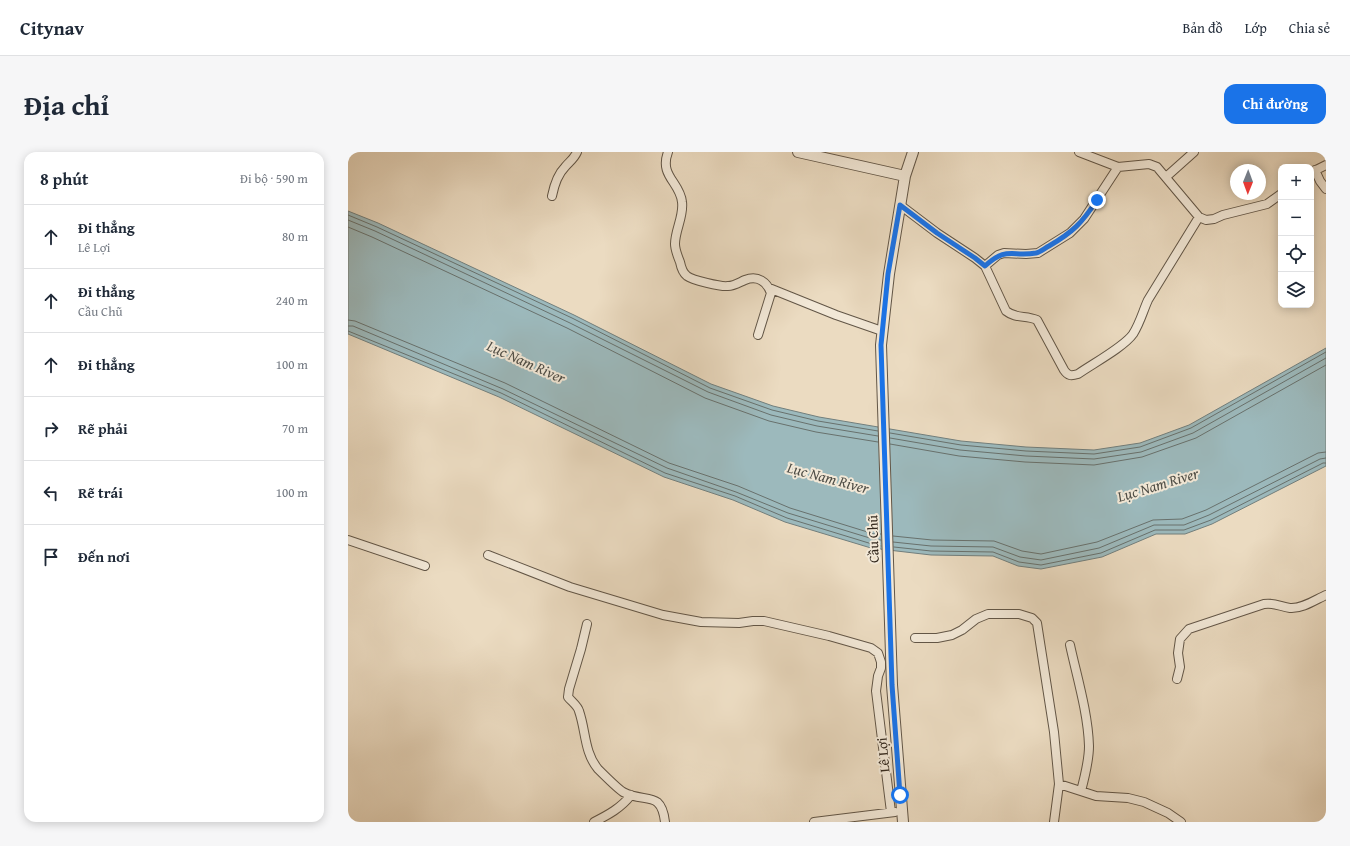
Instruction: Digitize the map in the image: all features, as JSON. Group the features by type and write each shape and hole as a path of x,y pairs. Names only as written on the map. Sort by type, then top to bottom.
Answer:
{"street":[{"path":"552,196 554,185 559,176 577,152"},
{"path":"668,152 665,165 668,174 680,193 682,202 675,244 682,269 687,276 695,279 728,286 746,279 756,278 762,280 769,288 771,293 758,335"},
{"path":"798,152 905,176"},
{"name":"Cầu Chũ","path":"892,685 881,345 888,274 905,176 913,152"},
{"path":"1079,152 1118,167 1149,164 1157,167 1199,217 1206,220 1267,204 1278,196"},
{"path":"1166,177 1194,152"},
{"path":"1314,171 1326,165"},
{"path":"985,266 998,255 1004,253 1038,253 1070,233 1084,219 1118,167"},
{"path":"1314,172 1326,189"},
{"path":"900,205 985,266 1006,311 1011,315 1037,320 1064,370 1068,375 1072,376 1078,374 1116,349 1132,335 1141,319 1143,310 1148,300 1199,217"},
{"path":"769,288 836,315 882,331"},
{"path":"348,540 425,566"},
{"path":"488,555 570,587 663,615 701,622 738,623 764,621 829,636 871,648 878,653 881,662 876,691 891,812"},
{"path":"1177,679 1180,667 1178,653 1180,639 1189,629 1264,604 1272,603 1293,608 1304,605 1326,595"},
{"path":"915,638 937,638 952,635 962,630 976,619 988,614 1019,614 1032,618 1037,622 1053,724 1059,784 1054,822"},
{"path":"587,624 568,697 579,710 586,747 592,760 599,769 623,792 636,797 652,799 659,803 663,809 665,822"},
{"path":"1070,645 1085,715 1089,746 1087,769 1081,791"},
{"name":"Lê Lợi","path":"892,685 902,822"},
{"path":"1059,784 1096,796 1128,798 1144,802 1181,822"},
{"path":"594,822 611,813 631,795"},
{"path":"814,822 902,811"}],"water":[{"name":"Lục Nam River","path":"348,211 378,223 574,315 711,384 773,406 819,417 961,441 1026,447 1094,450 1140,443 1189,425 1326,348 1326,466 1212,524 1185,534 1156,534 1102,557 1041,569 1018,566 993,556 931,555 871,548 785,522 733,500 664,477 499,397 348,334"}],"route":[{"path":"900,795 892,685 881,345 888,274 900,205 985,266 998,255 1004,253 1038,253 1064,238 1084,219 1097,200"}]}
